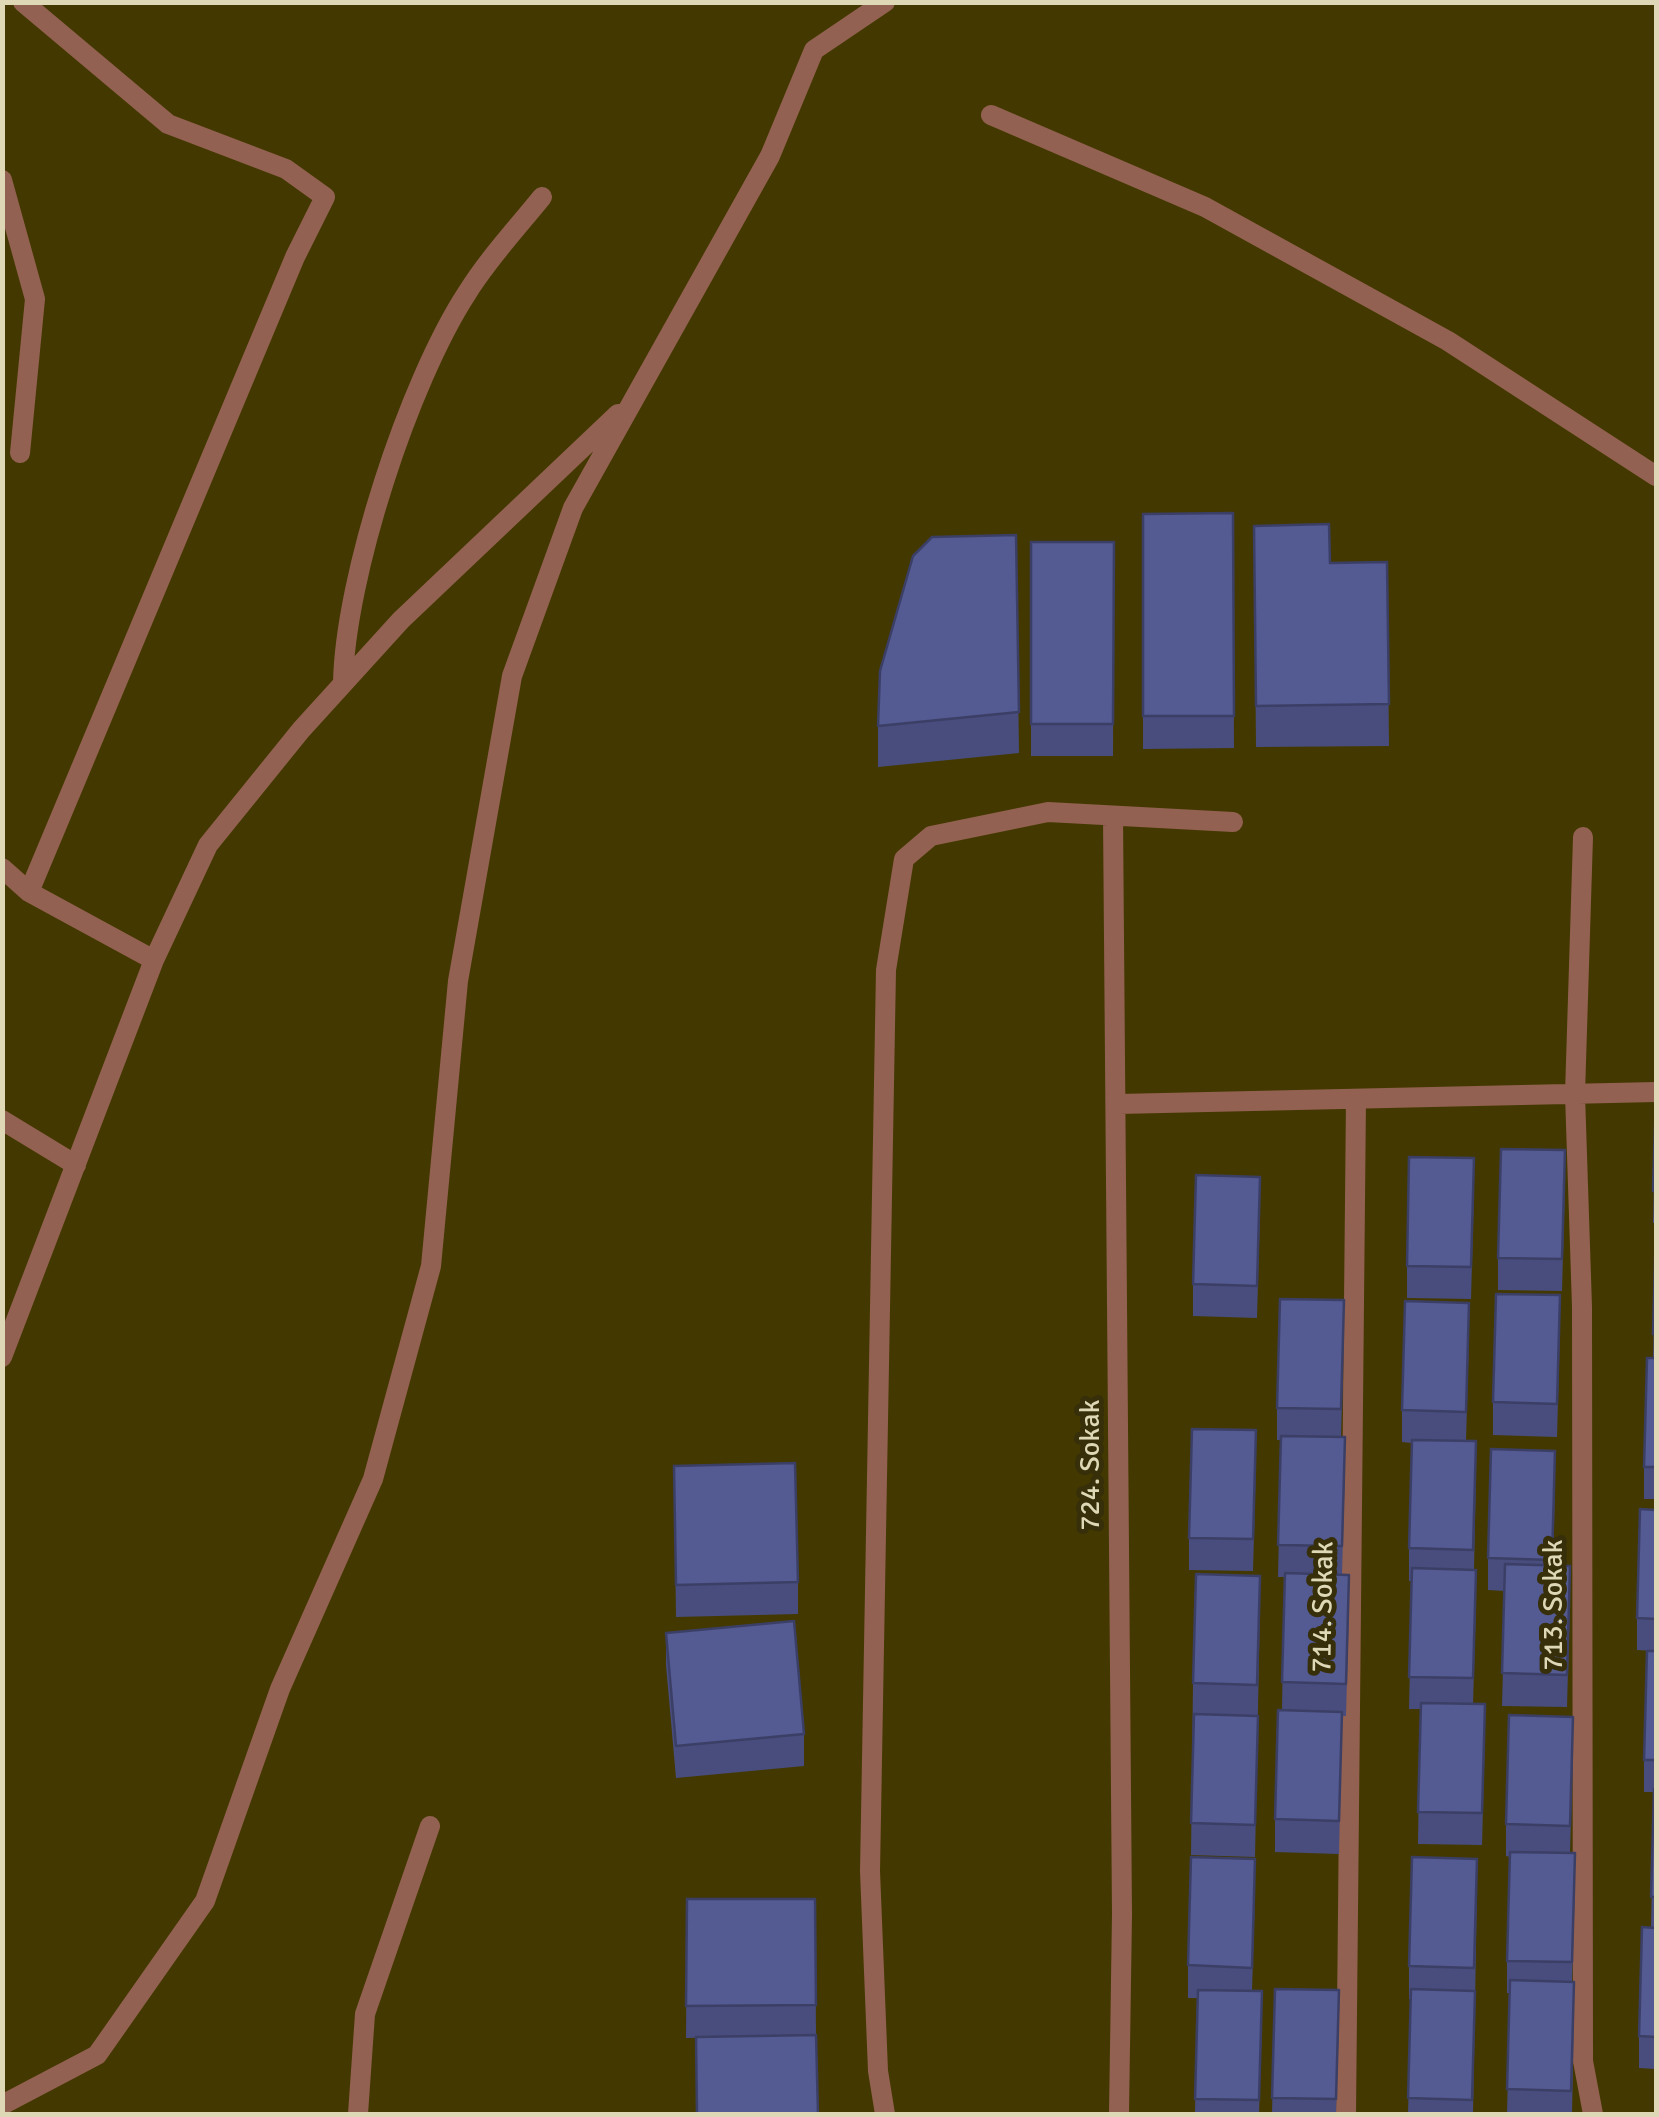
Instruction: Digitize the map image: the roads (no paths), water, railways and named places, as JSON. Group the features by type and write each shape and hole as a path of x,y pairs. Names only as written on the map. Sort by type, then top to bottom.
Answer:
{"street":[{"path":"24,2 168,124 286,169 325,197 294,257 29,892"},
{"path":"2,2105 97,2054 205,1901 280,1689 372,1479 431,1266 458,981 512,676 573,508 770,156 814,50 884,2"},
{"path":"991,115 1205,208 1448,341 1656,476"},
{"path":"2,180 34,299 20,454"},
{"path":"344,683 344,641 384,484 423,372 467,292 542,197"},
{"path":"2,1358 154,960 208,845 401,620 632,400"},
{"path":"885,2114 878,2071 870,1851 886,970 904,859 931,836 1048,812 1233,822"},
{"name":"724. Sokak","path":"1113,816 1118,1104 1119,2114"},
{"name":"713. Sokak","path":"1583,837 1576,1094 1582,1308 1584,2061 1593,2114"},
{"path":"2,868 29,892 154,960"},
{"path":"1118,1104 1656,1092"},
{"name":"714. Sokak","path":"1346,2114 1356,1099"},
{"path":"2,1120 76,1164"},
{"path":"358,2114 365,2014 430,1826"}]}
